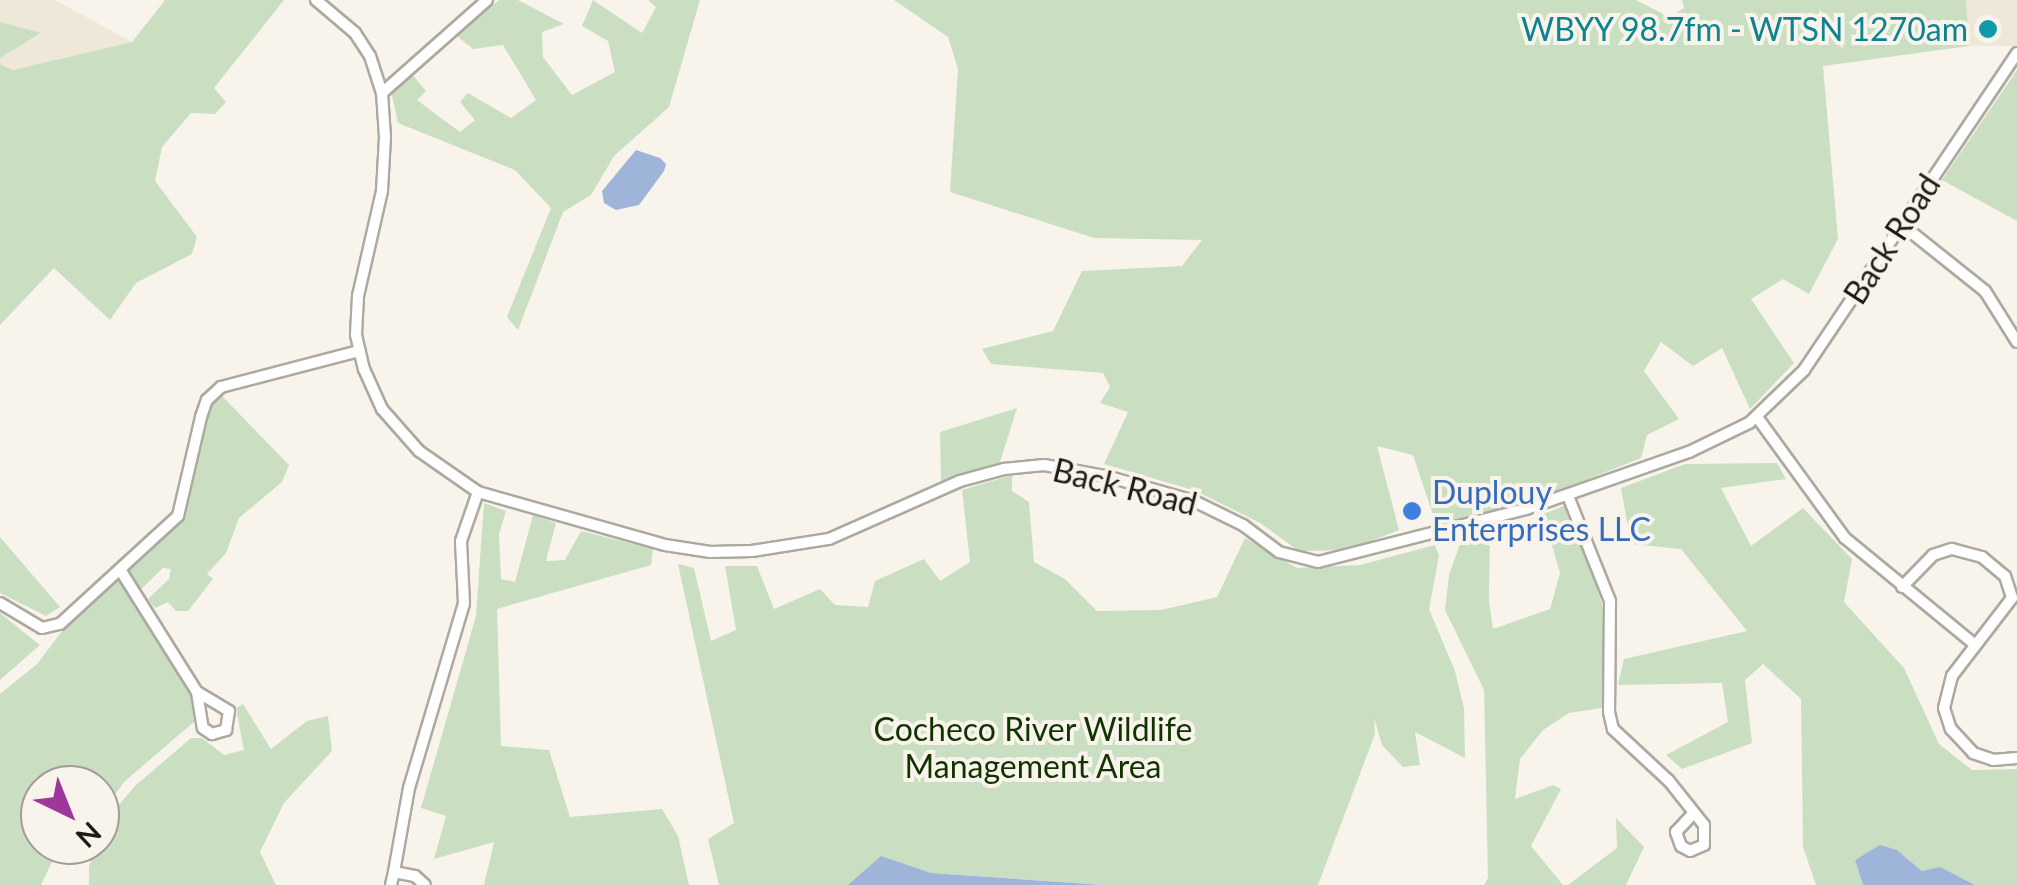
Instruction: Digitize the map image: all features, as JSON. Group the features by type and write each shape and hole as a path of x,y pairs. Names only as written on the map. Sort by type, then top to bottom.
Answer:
{"street":[{"name":"Back Road","path":"316,0 355,33 370,56 382,92 384,165 356,318 359,350 374,394 405,436 446,474 478,492 666,545 734,552 829,539 960,482 1004,468 1044,465 1194,501 1244,525 1280,552 1318,562 1568,496 1698,448 1757,417 1812,360 2017,52"},
{"path":"382,92 487,0"},
{"path":"1901,224 1985,291 2017,342"},
{"path":"0,602 33,625 51,629 121,571 178,516 201,417 207,400 220,387 359,350"},
{"path":"1757,417 1845,538 1974,644"},
{"path":"391,885 409,788 465,593 460,542 478,492"},
{"path":"1568,496 1610,601 1609,701 1613,728 1662,774 1694,813"},
{"path":"1902,587 1924,562 1942,551 1972,552 1997,569 2010,584 2012,598 1974,644 1947,686 1947,719 1957,739 1973,753 1993,760 2017,758"},
{"path":"121,571 198,692"},
{"path":"438,636 452,640"},
{"path":"394,872 415,876 425,885"}],"shaded area":[{"path":"0,0 55,0 132,42 13,70 0,64 0,58 40,34 0,22"},
{"path":"1966,0 2017,0 2017,46 1966,46"}],"green space":[{"path":"165,0 284,0 214,88 226,102 215,114 191,113 162,147 155,181 197,237 192,254 136,283 110,320 54,268 0,325 0,64 13,70 132,42"},
{"path":"499,0 518,0 564,24 542,32 543,57 572,95 615,72 608,41 582,26 593,0 642,33 656,7 648,0 700,0 669,107 614,156 591,195 563,212 518,330 507,317 551,208 515,170 398,123 391,91 412,74 426,91 417,100 460,132 475,120 460,102 468,93 511,118 536,100 503,45 473,49 457,36"},
{"path":"894,0 1636,0 1669,17 1684,8 1682,0 1966,0 1969,46 1823,66 1838,239 1809,294 1783,279 1751,299 1794,363 1750,409 1722,348 1693,366 1661,342 1644,371 1679,419 1647,435 1641,458 1538,499 1437,527 1413,455 1377,446 1399,530 1348,550 1299,551 1260,523 1196,491 1104,464 1128,412 1100,403 1110,387 1103,373 991,364 982,349 1053,331 1082,271 1182,266 1202,240 1094,238 950,192 958,69 948,37"},
{"path":"0,22 41,33 0,58"},
{"path":"2017,70 2017,221 1942,180"},
{"path":"221,395 289,465 282,482 239,518 226,553 207,574 213,579 188,611 176,611 168,602 155,608 148,599 169,579 171,569 163,568 139,591 129,570 185,511 208,410"},
{"path":"1017,408 1000,462 941,482 940,432"},
{"path":"1777,463 1786,479 1721,488 1751,546 1803,508 1852,559 1844,602 1904,668 1939,744 1972,770 2017,769 2017,885 1975,885 1922,871 1897,850 1855,859 1863,885 1816,885 1803,847 1801,699 1763,664 1745,680 1752,743 1682,769 1666,755 1728,722 1722,683 1618,685 1624,659 1747,631 1681,549 1631,544 1621,488 1685,464"},
{"name":"Cocheco River Wildlife Management Area","path":"1012,475 1012,491 1029,502 1034,562 1065,579 1097,611 1161,610 1217,597 1245,538 1297,568 1360,565 1435,545 1439,556 1429,609 1455,671 1464,708 1465,758 1415,732 1420,765 1403,767 1382,745 1374,718 1375,734 1318,885 1103,885 931,873 872,885 719,885 708,839 734,823 678,564 694,568 711,641 736,630 725,566 757,566 774,609 820,589 835,605 868,607 875,581 924,559 940,581 970,562 962,490"},
{"path":"484,503 506,511 499,534 501,579 515,582 533,515 556,523 546,561 565,560 581,531 653,549 651,565 497,609 501,746 549,750 570,817 662,809 678,836 689,885 484,885 494,842 434,859 446,816 421,808 476,616"},
{"path":"1569,504 1606,616 1602,708 1569,713 1543,730 1520,759 1515,799 1553,785 1561,789 1531,846 1563,885 1484,885 1488,878 1484,690 1445,610 1449,575 1462,538 1490,530 1489,601 1493,629 1550,609 1560,573 1543,514"},
{"path":"0,537 60,607 46,616 0,593"},
{"path":"116,581 122,581 193,700 194,722 120,788 120,765 20,765 20,865 50,865 41,885 0,885 0,694 37,664 66,626"},
{"path":"0,613 40,645 0,680"},
{"path":"243,704 271,749 307,721 328,716 332,751 284,803 260,852 276,885 89,885 89,865 120,865 120,803 135,786 191,738 202,738 224,755 244,750 236,708"},
{"path":"1616,818 1644,847 1626,885 1568,885 1617,848"}],"water":[{"path":"636,150 660,158 666,164 664,171 639,205 616,210 604,203 602,191"},
{"path":"1880,845 1897,850 1922,871 1940,867 1975,885 1863,885 1855,860"},
{"path":"881,856 931,873 1103,885 848,885"}],"place":[{"name":"WBYY 98.7fm - WTSN 1270am","path":"1988,29"},
{"name":"Duplouy Enterprises LLC","path":"1412,511"}]}
